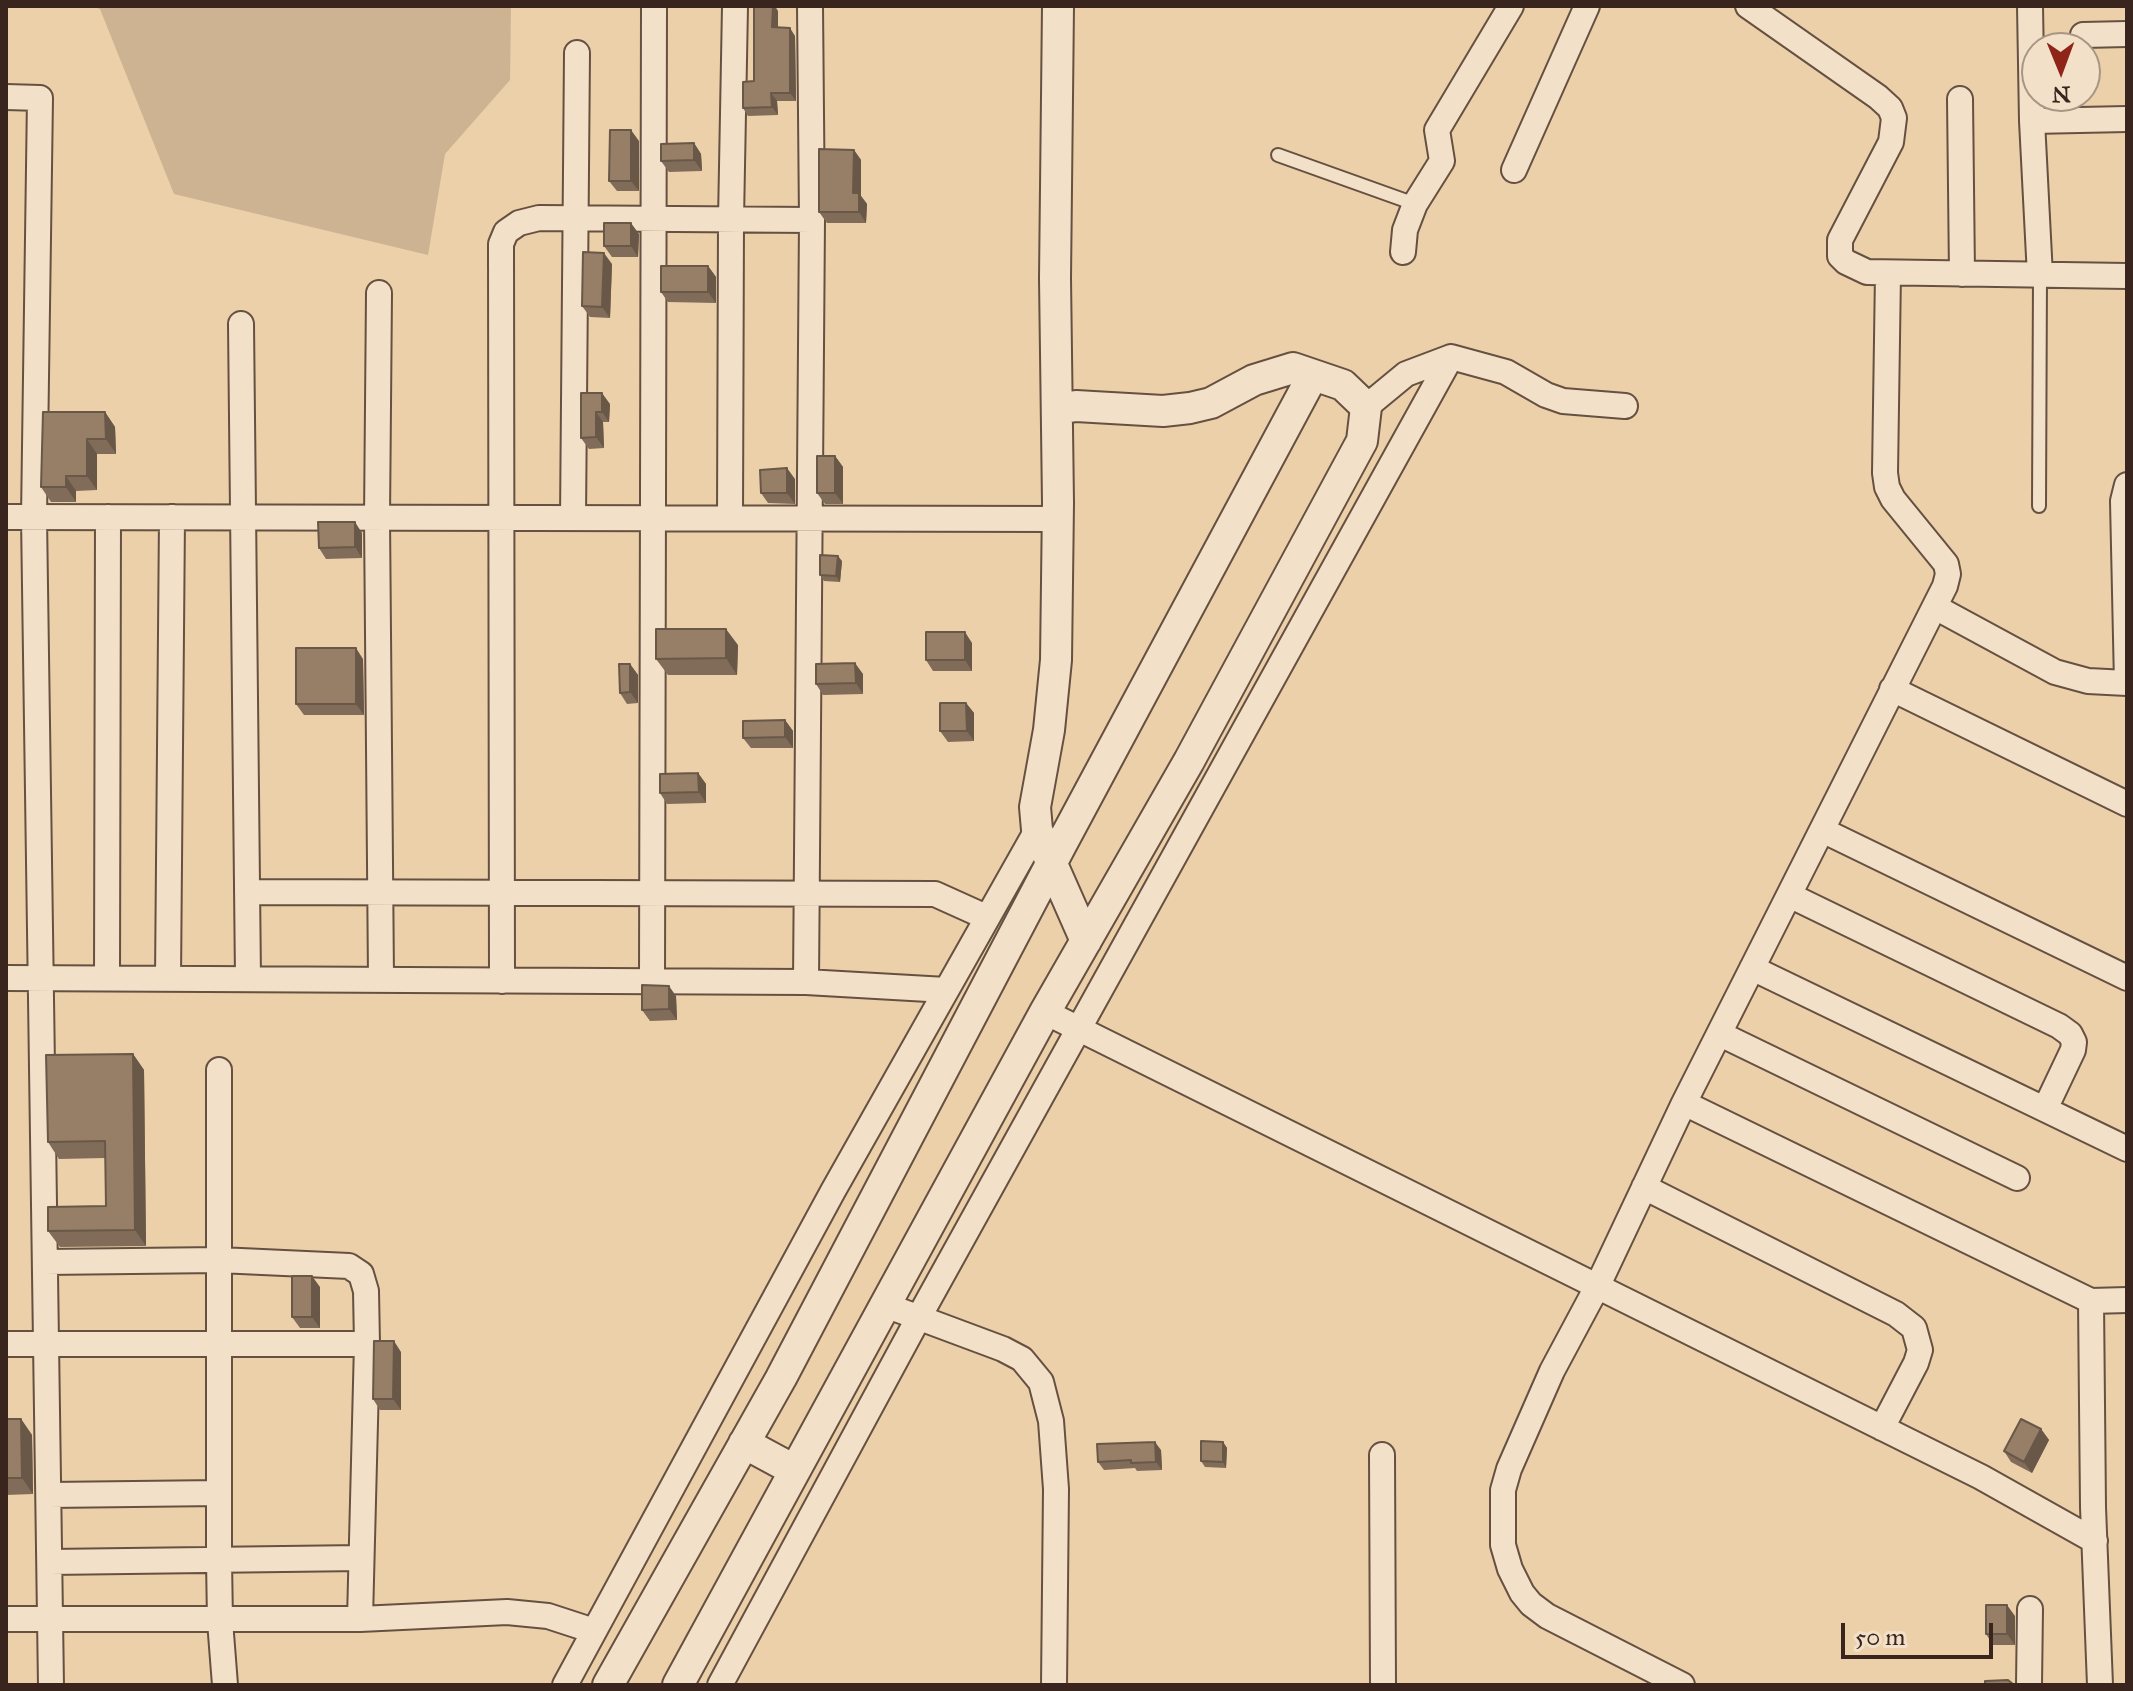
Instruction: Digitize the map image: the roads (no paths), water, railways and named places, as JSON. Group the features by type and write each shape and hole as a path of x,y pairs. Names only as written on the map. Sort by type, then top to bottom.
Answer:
{"street":[{"path":"652,981 654,6"},
{"path":"730,518 735,6"},
{"path":"806,982 812,220 810,6"},
{"path":"1058,6 1058,519 1054,692 1037,787 1037,830 1086,941"},
{"path":"1403,252 1405,230 1415,204 1442,161 1437,130 1511,6"},
{"path":"1514,170 1587,6"},
{"path":"1748,6 1890,108 1894,118 1894,136 1846,226 1839,249 1840,256 1854,267 1867,272 1888,273 2127,276"},
{"path":"2030,6 2040,276"},
{"path":"2101,35 2127,34"},
{"path":"573,517 577,53"},
{"path":"6,97 40,98 34,517 51,1685"},
{"path":"1960,99 1962,274"},
{"path":"2032,121 2127,119"},
{"path":"502,981 501,244 506,232 519,223 539,218 812,220"},
{"path":"1682,1685 1547,1616 1531,1604 1510,1569 1503,1545 1502,1500 1509,1469 1552,1371 1598,1285 1684,1103 1935,607 1948,574 1946,564 1893,499 1885,473 1888,273"},
{"path":"379,293 377,518 381,978"},
{"path":"241,324 248,978"},
{"path":"720,1685 1078,1028 1451,357"},
{"path":"678,1685 1045,1012 1189,761 1362,441 1366,407 1406,374 1451,357 1506,372 1563,401 1625,406"},
{"path":"1057,409 1076,406 1139,411 1190,408 1211,403 1254,380 1293,368 1343,385 1366,407"},
{"path":"608,1685 781,1378 1313,375"},
{"path":"1935,607 2055,672 2088,681 2127,683 2123,501 2127,485"},
{"path":"6,517 1058,519"},
{"path":"107,978 108,517"},
{"path":"168,978 172,517"},
{"path":"1892,689 2127,804"},
{"path":"565,1685 986,917 1037,830"},
{"path":"1822,830 2127,978"},
{"path":"247,892 935,894 986,917"},
{"path":"1789,895 2070,1034 2074,1042 2073,1050 2045,1109"},
{"path":"1752,968 2127,1149"},
{"path":"6,978 806,982 946,990"},
{"path":"1045,1012 2004,1489 2095,1541"},
{"path":"1720,1034 2017,1178"},
{"path":"219,1070 219,1560 225,1685"},
{"path":"1684,1103 2091,1301 2127,1300"},
{"path":"1644,1187 1896,1314 1914,1328 1920,1350 1916,1363 1882,1428"},
{"path":"45,1262 219,1260 349,1266 361,1274 366,1291 367,1344 360,1619"},
{"path":"2091,1301 2100,1685"},
{"path":"885,1305 1012,1354 1033,1369 1041,1382 1051,1421 1056,1489 1054,1685"},
{"path":"6,1344 367,1344"},
{"path":"744,1443 794,1470"},
{"path":"1382,1455 1383,1685"},
{"path":"49,1495 219,1493"},
{"path":"50,1562 361,1558"},
{"path":"2029,1685 2030,1609"},
{"path":"6,1619 220,1621 529,1613 594,1631"}],"lane":[{"path":"1278,155 1415,204"},
{"path":"2039,506 2040,276"}]}
